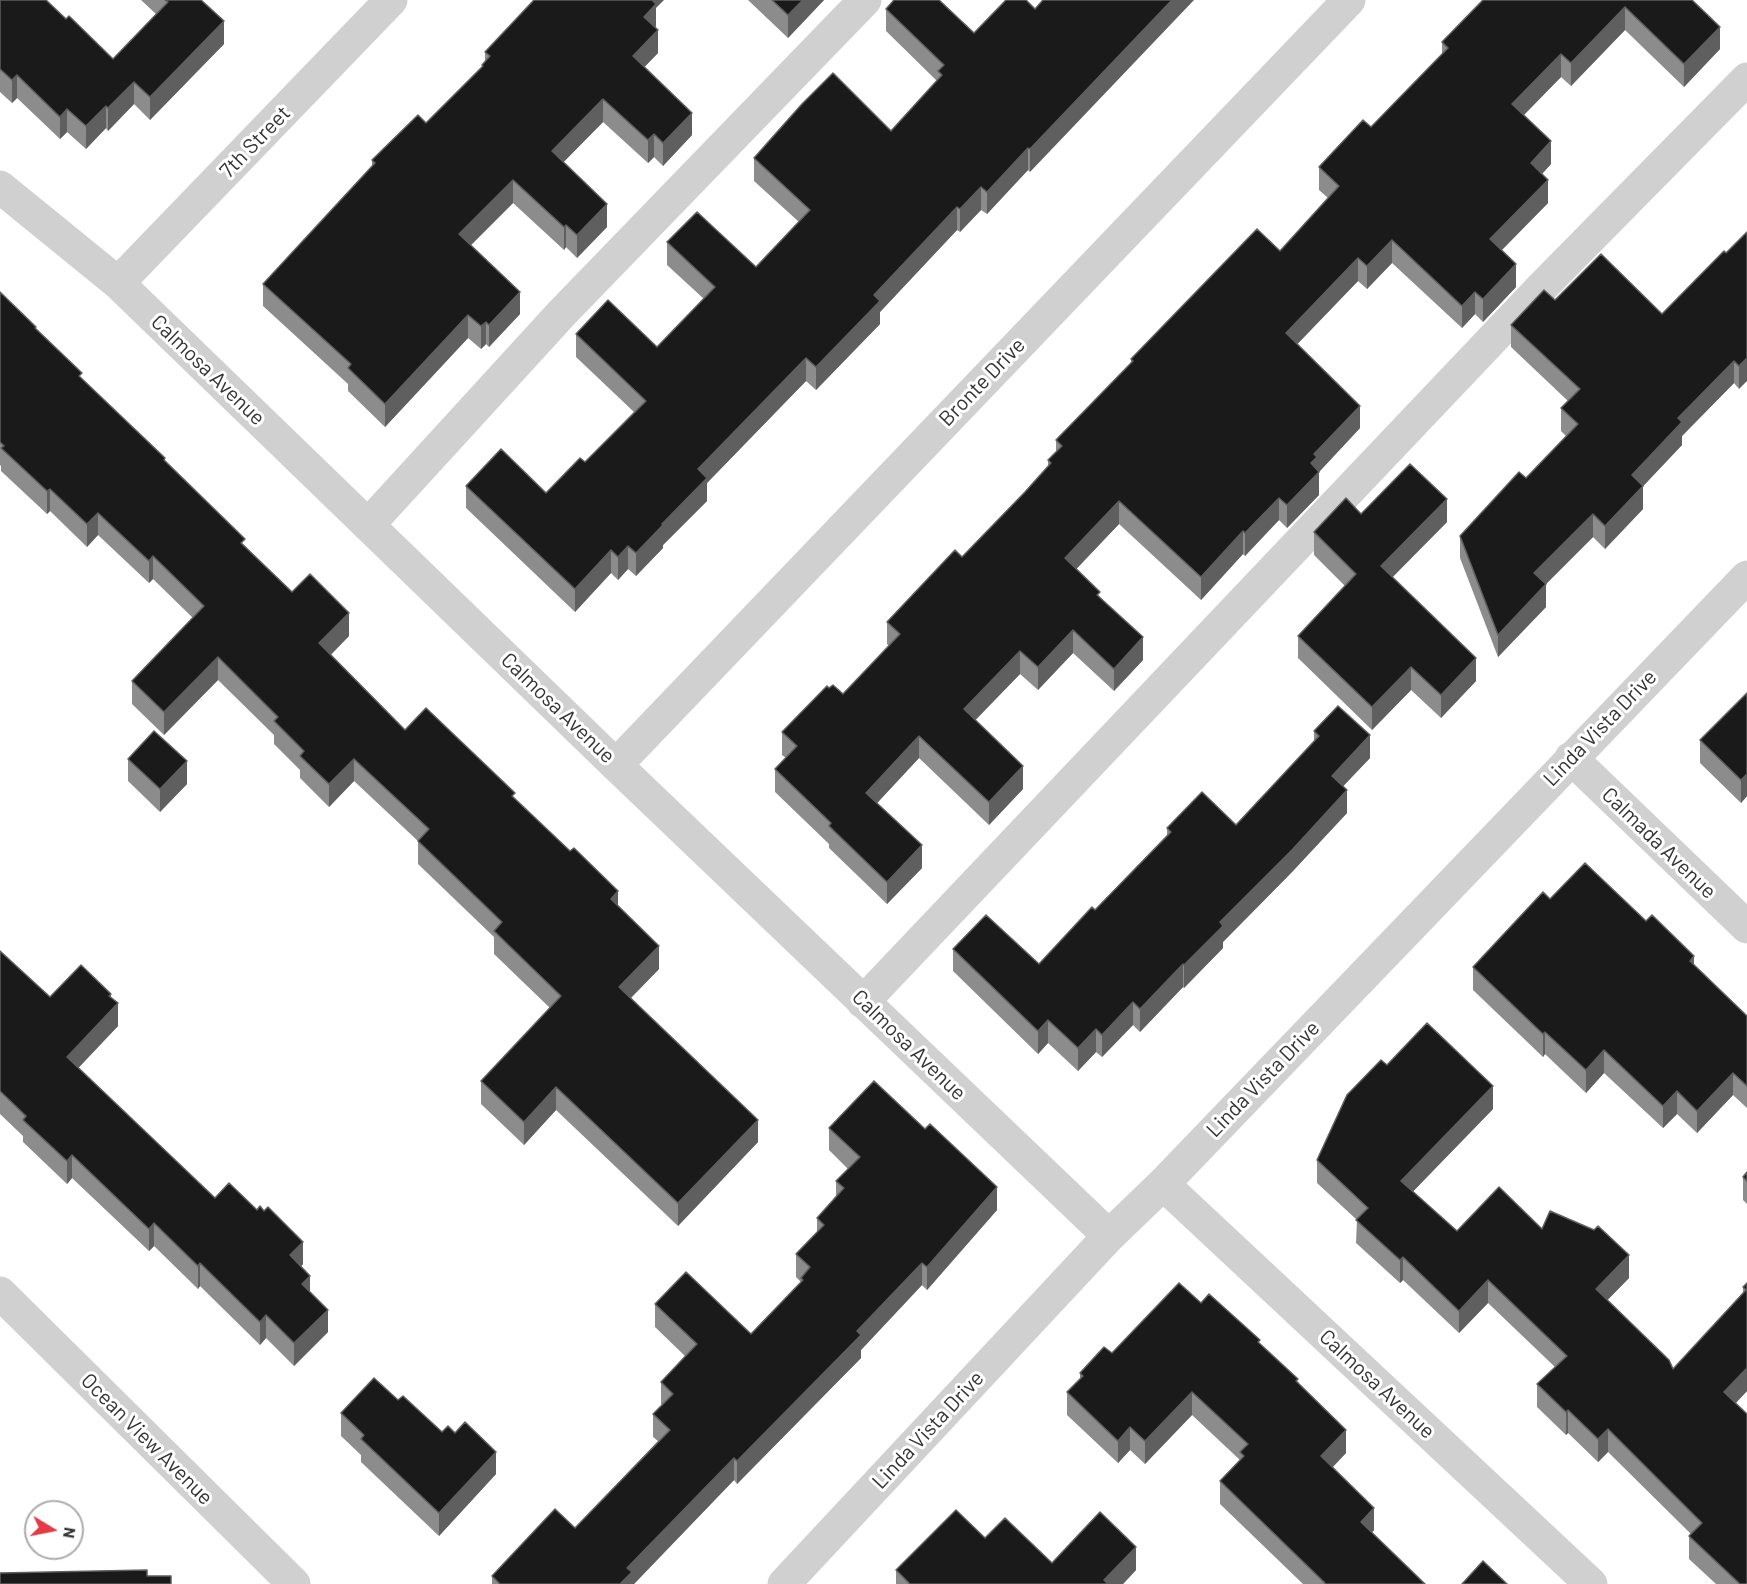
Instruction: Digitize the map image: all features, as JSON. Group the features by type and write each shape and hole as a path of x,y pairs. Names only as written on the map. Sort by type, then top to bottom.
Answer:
{"street":[{"name":"7th Street","path":"118,283 392,0"},
{"path":"368,525 562,313 865,0"},
{"name":"Bronte Drive","path":"616,765 1349,0"},
{"path":"863,1002 1541,288 1747,79"},
{"name":"Calmosa Avenue","path":"0,187 118,283 616,765 1109,1236"},
{"name":"Linda Vista Drive","path":"784,1584 1109,1236 1163,1184 1747,577"},
{"name":"Calmada Avenue","path":"1571,758 1747,927"},
{"name":"Calmosa Avenue","path":"1163,1184 1591,1584"},
{"name":"Ocean View Avenue","path":"0,1293 294,1584"}],"building":[{"path":"0,0 46,0 66,19 69,16 113,59 168,2 165,0 201,0 224,21 150,97 134,82 86,126 67,109 60,117 17,75 12,80 0,69"},
{"path":"534,0 652,0 656,4 644,17 658,30 633,56 692,113 663,143 654,134 648,140 603,99 552,151 607,204 577,235 566,225 564,227 513,180 459,234 520,292 489,325 486,322 481,326 468,315 385,404 348,368 351,364 263,284 375,163 372,160 418,115 426,123 483,66 490,56 485,52"},
{"path":"772,0 803,0 788,15"},
{"path":"894,0 939,0 974,33 1006,0 1026,0 1035,9 1043,0 1172,0 987,192 981,187 960,209 957,207 874,295 880,301 816,367 806,358 698,469 707,478 636,553 628,546 618,557 611,550 575,589 466,486 501,449 546,493 580,458 585,462 646,401 576,334 608,300 657,347 715,287 667,242 697,212 756,267 810,210 754,158 833,73 891,131 942,75 938,71 944,65 886,9"},
{"path":"1483,0 1692,0 1720,27 1684,64 1625,7 1571,63 1561,54 1512,104 1551,141 1531,163 1548,180 1490,239 1516,264 1483,299 1475,292 1462,306 1392,240 1367,266 1358,258 1286,333 1360,406 1314,454 1317,457 1311,463 1319,472 1287,505 1279,498 1245,533 1243,531 1201,577 1119,501 1065,558 1100,592 1097,595 1143,637 1114,669 1073,630 1038,667 1020,651 964,709 1023,766 989,802 919,736 866,793 922,845 887,882 775,769 797,746 782,732 827,686 829,688 833,685 843,694 900,634 887,622 955,550 962,557 1025,492 1051,463 1048,460 1062,446 1056,440 1257,229 1280,251 1339,186 1319,167 1363,120 1371,127 1448,48 1442,42"},
{"path":"1747,232 1747,358 1739,366 1734,361 1678,418 1682,422 1632,475 1643,486 1605,526 1593,514 1534,573 1546,584 1498,635 1460,536 1519,472 1526,478 1578,424 1561,408 1580,389 1511,325 1544,290 1555,300 1601,254 1662,314 1724,251 1726,253"},
{"path":"0,292 82,373 79,376 245,539 241,543 292,592 310,574 349,613 319,643 405,730 426,708 515,793 512,796 570,851 574,848 618,891 611,899 659,946 619,987 758,1120 678,1203 556,1087 524,1122 481,1081 561,996 494,931 502,922 418,841 429,829 354,759 329,784 300,756 304,751 274,721 278,717 218,657 164,712 132,681 204,606 153,556 149,561 98,513 87,524 1,448 4,446 0,442"},
{"path":"1410,464 1447,499 1381,566 1476,658 1441,695 1411,667 1372,707 1298,636 1356,574 1314,532 1346,498 1361,514"},
{"path":"1747,693 1747,774 1741,780 1700,740"},
{"path":"1338,706 1370,735 1332,776 1347,790 1292,850 1220,922 1223,926 1140,1009 1133,1002 1102,1035 1096,1029 1078,1048 1048,1020 1038,1031 953,949 986,915 1039,964 1092,907 1095,910 1171,832 1167,828 1202,792 1236,825 1319,736 1314,731"},
{"path":"154,731 187,761 160,789 128,759"},
{"path":"1585,863 1646,921 1652,915 1694,956 1690,961 1747,1016 1747,1086 1733,1073 1697,1111 1677,1091 1663,1106 1604,1050 1586,1070 1545,1032 1543,1034 1473,967 1543,892 1550,899"},
{"path":"0,951 50,997 81,965 118,1003 67,1057 215,1198 229,1183 257,1210 260,1206 264,1211 268,1207 303,1242 290,1255 310,1276 302,1284 328,1310 294,1343 266,1315 260,1322 200,1263 198,1266 154,1223 149,1229 72,1155 67,1161 23,1120 26,1116 0,1091"},
{"path":"1427,1023 1493,1086 1401,1181 1457,1231 1499,1187 1542,1229 1550,1211 1594,1230 1598,1226 1629,1255 1596,1289 1669,1360 1673,1369 1746,1290 1743,1287 1747,1283 1747,1368 1724,1392 1747,1414 1747,1584 1740,1584 1689,1536 1702,1523 1608,1429 1598,1439 1537,1384 1567,1356 1488,1280 1459,1311 1403,1257 1400,1260 1356,1220 1368,1208 1317,1160 1347,1095 1381,1060 1387,1065"},
{"path":"874,1081 925,1129 930,1124 997,1187 927,1267 922,1263 857,1331 861,1335 737,1461 734,1458 627,1568 632,1572 620,1584 500,1584 492,1576 555,1509 575,1528 670,1430 653,1414 673,1394 661,1382 697,1344 655,1304 686,1272 751,1334 803,1280 801,1278 810,1267 796,1254 824,1225 817,1218 844,1188 836,1181 860,1157 829,1128"},
{"path":"1179,1283 1201,1303 1209,1294 1260,1340 1258,1342 1298,1379 1296,1381 1346,1430 1321,1456 1374,1508 1361,1522 1425,1584 1326,1584 1220,1481 1244,1456 1240,1452 1248,1444 1192,1392 1145,1441 1130,1427 1118,1441 1067,1392 1083,1376 1080,1373 1104,1347 1112,1353"},
{"path":"374,1378 398,1400 403,1396 442,1432 448,1426 455,1433 465,1422 496,1452 439,1513 361,1439 364,1435 341,1413"},
{"path":"956,1510 985,1538 1005,1518 1052,1563 1100,1512 1136,1547 1104,1580 1108,1584 910,1584 896,1570"},
{"path":"1483,1561 1507,1584 1462,1584"},
{"path":"147,1570 147,1576 171,1576 171,1584 0,1584 0,1573"}]}
